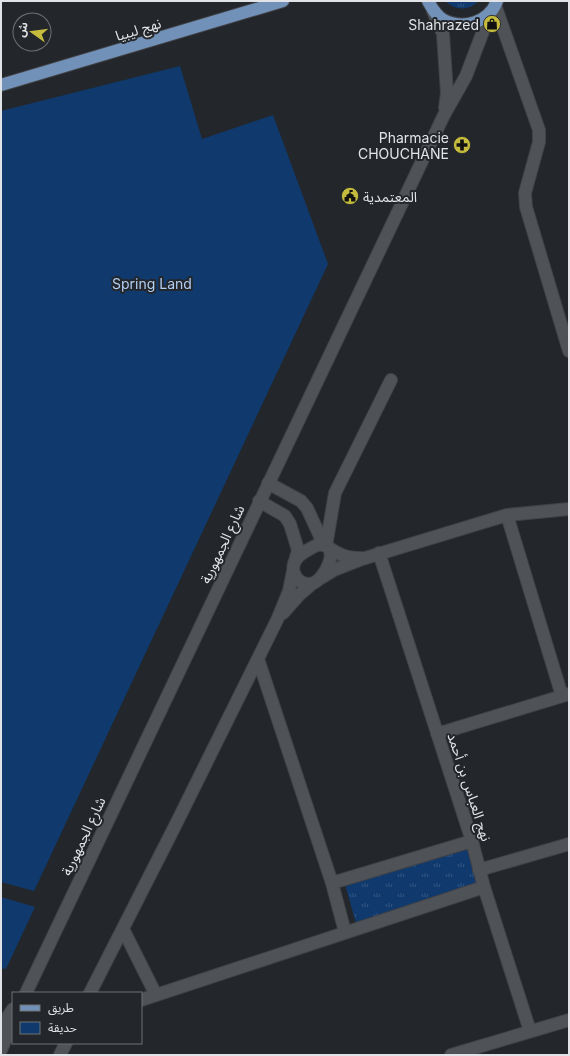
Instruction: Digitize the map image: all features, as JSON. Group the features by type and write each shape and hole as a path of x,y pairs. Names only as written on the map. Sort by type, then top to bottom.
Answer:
{"main road":[{"name":"نهج ليبيا","path":"1,85 283,1"},
{"path":"430,6 443,19 454,24 467,24 480,21 494,6"}],"street":[{"name":"شارع الجمهورية","path":"430,6 443,34 447,93 444,115"},
{"name":"شارع الجمهورية","path":"26,991 444,115 466,76 494,6"},
{"path":"494,6 539,130 539,142 525,193 526,207 569,351"},
{"path":"326,546 335,494 391,380"},
{"path":"268,483 301,501 307,508 326,546 331,553 332,557 316,581 302,583 298,580 294,566 298,557 317,545 326,546 338,555 348,558 362,559"},
{"path":"91,992 258,659 289,591 298,550 290,524 285,516 259,501"},
{"path":"278,618 299,595 316,581 334,570 362,559 507,515 569,509"},
{"path":"437,734 565,695 507,515"},
{"name":"نهج العباس بن أحمد","path":"379,553 472,842 484,887 530,1031"},
{"path":"258,659 332,883 345,932"},
{"path":"332,883 472,842"},
{"path":"479,870 569,844"},
{"path":"142,1000 484,887"},
{"path":"123,928 156,994"},
{"path":"1,1027 12,1010"},
{"path":"451,1055 569,1020"},
{"path":"1,1050 12,1024"},
{"path":"60,1055 66,1044"}],"green space":[{"path":"445,1 479,1 471,7 458,8 453,7"},
{"name":"Spring Land","path":"180,66 202,139 273,115 328,264 34,891 1,882 1,111"},
{"path":"477,844 489,888 357,927 345,884"},
{"path":"1,897 35,907 6,969 1,968"}],"place":[{"name":"Shahrazed","path":"492,24"},
{"name":"Pharmacie CHOUCHANE","path":"462,145"},
{"name":"المعتمدية","path":"350,196"}]}
